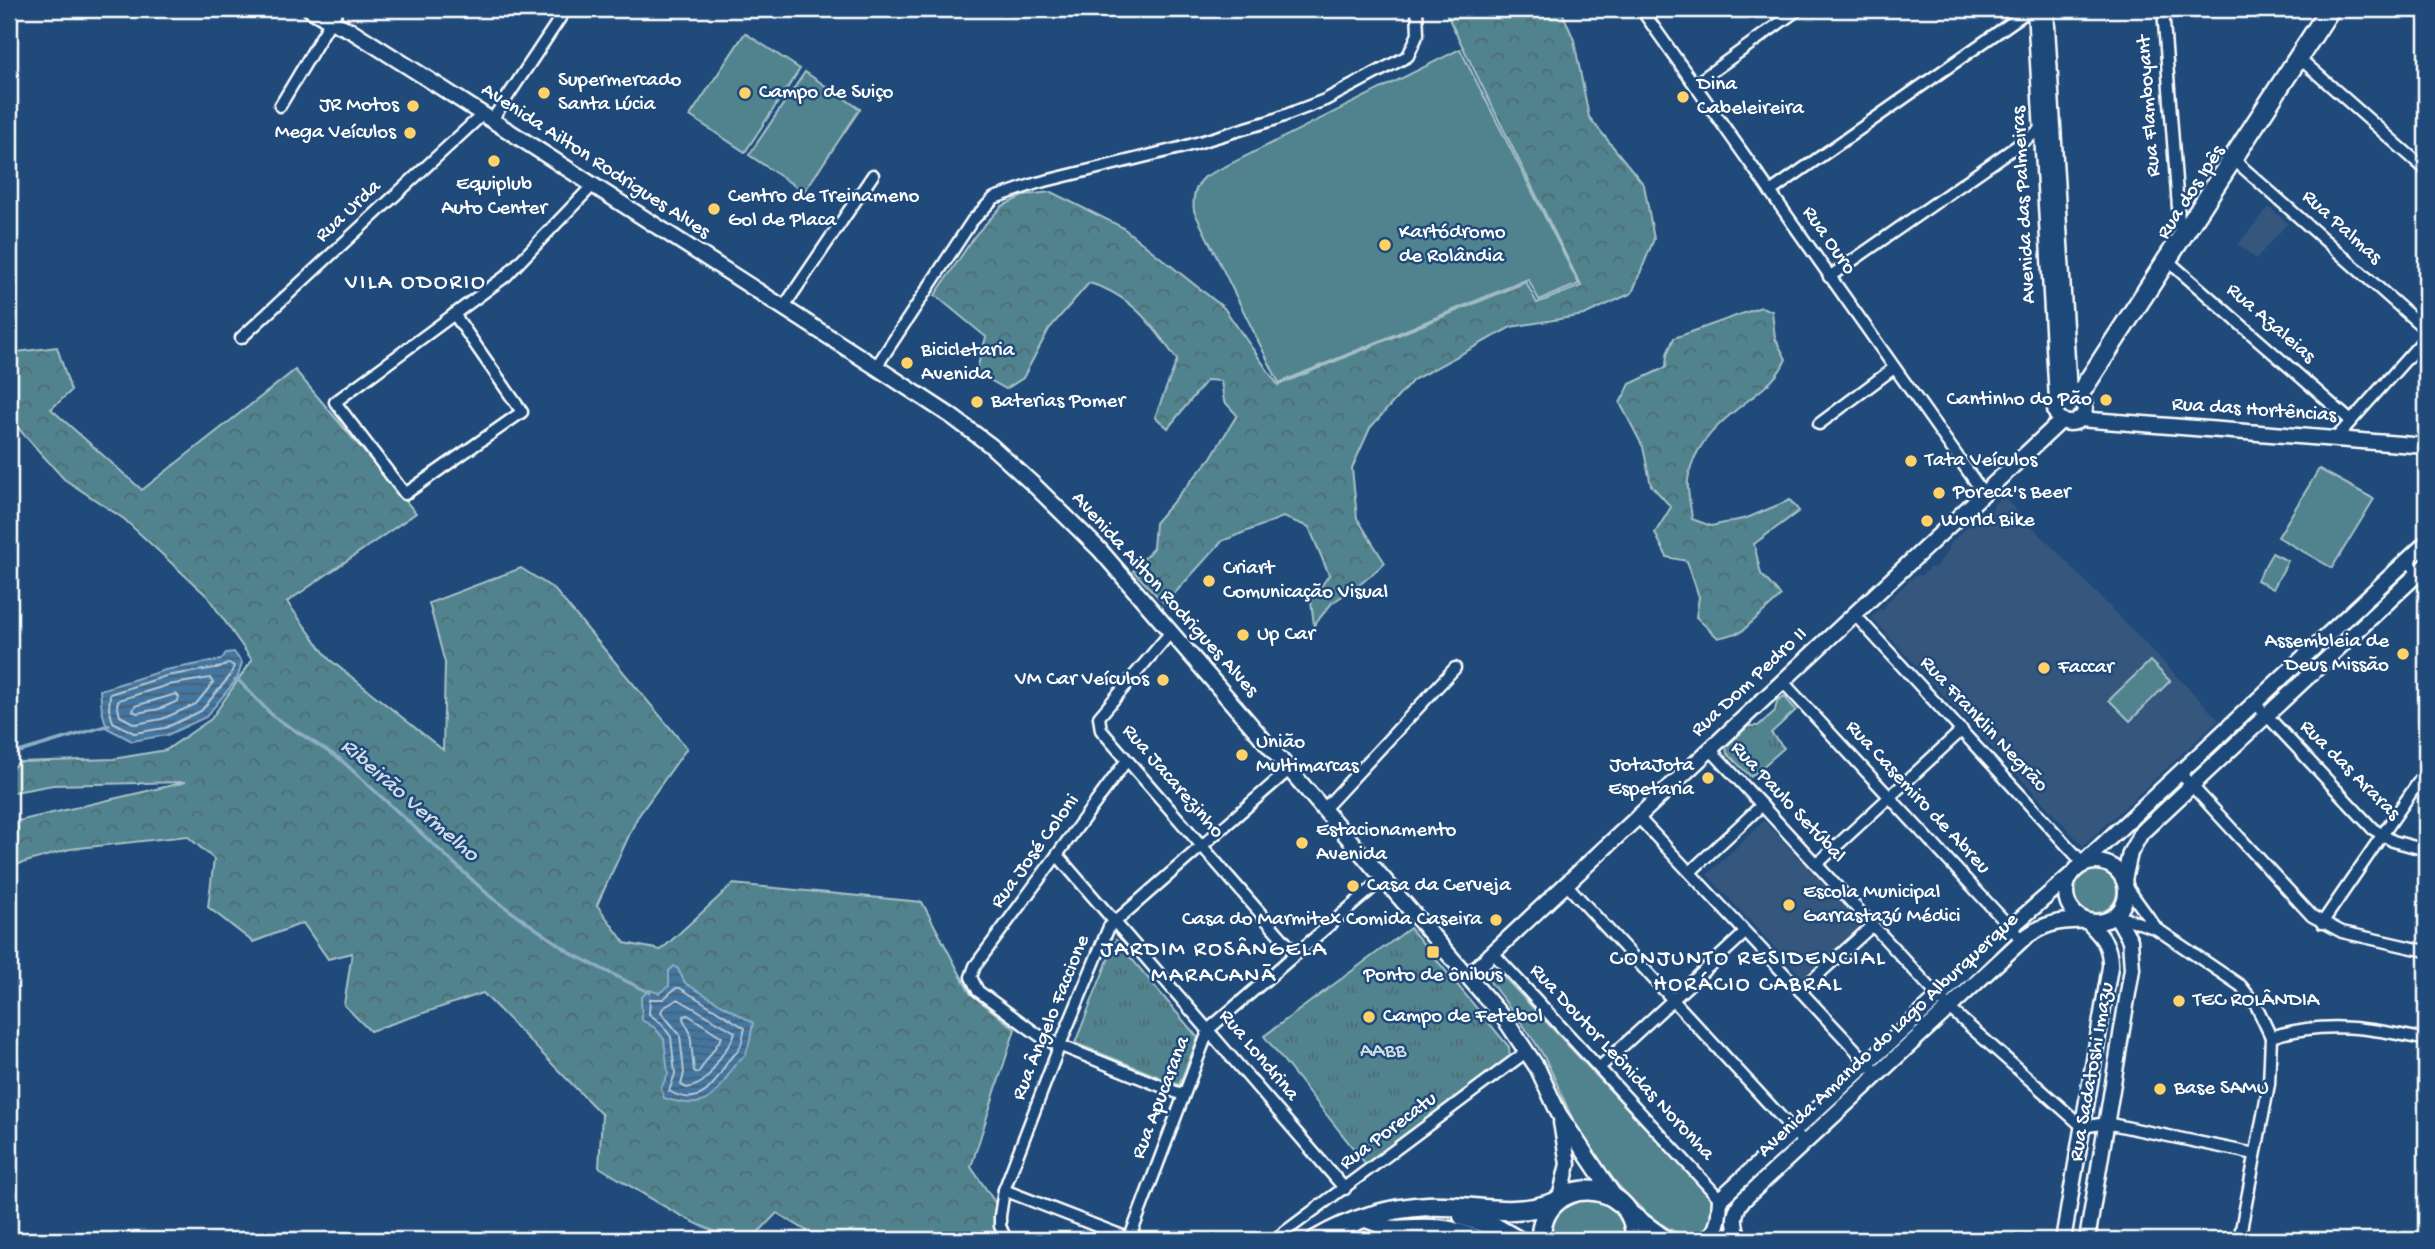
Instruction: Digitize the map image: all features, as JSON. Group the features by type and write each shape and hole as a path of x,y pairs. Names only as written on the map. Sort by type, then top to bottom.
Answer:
{"highway":[{"path":"1316,1240 1335,1228 1362,1217 1404,1209 1429,1206 1515,1212 1542,1207 1586,1189 1602,1192 1621,1205 1633,1225 1635,1240"},
{"path":"1541,1240 1544,1221 1558,1200"},
{"path":"1404,1209 1460,1215 1491,1225 1517,1240"}],"street":[{"name":"Avenida Ailton Rodrigues Alves","path":"310,9 333,13 352,31 951,416 1012,465 1100,550 1506,1021 1545,1083 1559,1114"},
{"name":"Rua Urda","path":"241,338 488,117 566,9"},
{"path":"876,367 972,221 994,198 1037,183 1140,159 1273,120 1325,100 1408,55 1418,34 1418,9"},
{"name":"Rua Ouro","path":"1641,9 1984,494"},
{"path":"1695,84 1799,9"},
{"path":"1770,192 2033,9"},
{"name":"Avenida das Palmeiras","path":"2033,9 2047,125 2071,396"},
{"name":"Avenida das Palmeiras","path":"2046,9 2047,125"},
{"name":"Rua Flamboyant","path":"2162,9 2182,236"},
{"name":"Rua dos Ipês","path":"2071,396 2167,260 2298,57 2325,9"},
{"name":"Rua dos Ipês","path":"2298,57 2335,9"},
{"path":"280,106 333,13"},
{"path":"2298,57 2426,170"},
{"path":"1829,276 2047,125"},
{"name":"Rua Palmas","path":"2233,158 2426,330"},
{"path":"783,307 873,175"},
{"path":"454,314 522,412 405,494 335,402 454,314 506,276 593,185"},
{"name":"Rua Azaleias","path":"2167,260 2351,421"},
{"path":"2336,438 2426,337"},
{"path":"1819,424 1894,368"},
{"path":"2062,420 2055,412 2071,396 2085,408 2079,419"},
{"name":"Rua das Hortências","path":"2062,420 2071,423 2079,419 2426,446"},
{"name":"Rua Dom Pedro II","path":"1468,976 2062,420"},
{"path":"2407,561 2424,573 2266,715 2141,833 2130,853 2125,883 2126,899 2116,915 2099,922 2087,921 2076,915 2066,899 2066,886 2071,875 2426,543"},
{"name":"Rua Franklin Negrão","path":"1855,615 2083,863"},
{"name":"Rua Jacarezinho","path":"1171,632 1099,717 1101,730 1295,953"},
{"path":"1324,808 1455,668"},
{"name":"Rua Casemiro de Abreu","path":"1783,682 2022,940"},
{"name":"Rua das Araras","path":"2255,703 2373,829 2404,845 2426,850"},
{"path":"1817,864 1962,730"},
{"name":"Rua Paulo Setúbal","path":"1710,749 1943,1003 2083,1128"},
{"name":"Rua José Coloni","path":"1059,1047 978,991 971,977 975,965 1127,760"},
{"name":"Rua Ângelo Faccione","path":"1006,1240 1000,1226 1004,1190 1105,937 1115,921 1290,769"},
{"path":"2322,923 2426,771"},
{"path":"2180,773 2303,909 2322,923 2342,932 2426,951"},
{"path":"1690,872 1762,806"},
{"path":"1637,816 1878,1074"},
{"name":"Rua Londrina","path":"1058,855 1345,1189"},
{"path":"2083,863 2097,861 2118,871 2157,929"},
{"name":"Avenida Amando do Lago Alburquerque","path":"1740,1240 1734,1225 1735,1211 1741,1202 1878,1074 2010,928 2071,875"},
{"name":"Rua Apucarana","path":"1130,1240 1209,1029 1384,878"},
{"path":"1566,884 1804,1142"},
{"path":"2116,915 2157,929 2241,986 2256,1005 2271,1037 2272,1066 2239,1240"},
{"name":"Rua Sadatoshi Imazu","path":"2087,1240 2132,969 2130,940 2116,915"},
{"name":"Avenida Amando do Lago Alburquerque","path":"1720,1199 1867,1063 2037,928 2050,923 2087,921"},
{"name":"Rua Sadatoshi Imazu","path":"2063,1240 2111,957 2103,937 2087,921"},
{"path":"1800,991 1873,925"},
{"path":"1600,1067 1745,933"},
{"name":"Rua Doutor Leônidas Noronha","path":"1493,953 1720,1199"},
{"path":"2271,1037 2311,1027 2337,1026 2390,1031 2426,1040"},
{"path":"1059,1047 1184,1095"},
{"name":"Rua Porecatu","path":"1274,1240 1527,1052"},
{"path":"1558,1200 1568,1164 1559,1114"},
{"path":"1559,1114 1621,1205 1668,1240"},
{"path":"2083,1128 2106,1123 2255,1154"},
{"path":"1004,1190 1130,1240"},
{"path":"1703,1240 1709,1238 1717,1226 1720,1199"},
{"path":"1362,1217 1391,1229 1435,1227 1483,1240"}],"shaded area":[{"path":"2269,207 2288,223 2256,259 2238,244"},
{"name":"Faccar","path":"2003,496 2219,720 2083,846 1871,617 1880,608 1885,608 1888,601 1914,576 1922,575 1930,567 1934,568 1949,550 1950,543 1983,513 1987,514"},
{"name":"Escola Municipal Garrastazú Médici","path":"1764,821 1862,925 1804,979 1707,875"}],"green space":[{"path":"1444,9 1561,9 1574,40 1589,117 1644,185 1654,239 1632,293 1584,315 1511,327 1413,380 1370,428 1352,468 1357,518 1385,563 1332,603 1314,625 1311,601 1329,575 1309,527 1283,517 1222,541 1165,604 1133,571 1153,548 1155,523 1210,459 1237,415 1224,401 1221,381 1207,380 1168,428 1155,417 1177,360 1140,313 1118,295 1089,283 1049,329 1023,378 1006,389 976,372 986,337 935,295 976,234 1002,206 1025,195 1051,192 1122,227 1224,308 1278,385 1526,282 1537,303 1581,286"},
{"name":"Campo de Suiço","path":"745,33 800,69 745,152 690,116"},
{"name":"Kartódromo de Rolândia","path":"1460,49 1579,284 1539,300 1528,279 1279,383 1194,211 1193,201 1197,187 1206,176"},
{"name":"Campo de Suiço","path":"805,72 860,109 804,192 749,155"},
{"path":"1761,307 1772,311 1775,338 1786,359 1771,381 1719,424 1702,444 1688,480 1692,519 1711,526 1747,518 1790,500 1799,511 1754,544 1761,574 1781,596 1741,632 1718,638 1696,617 1699,597 1687,561 1667,557 1655,533 1671,507 1651,485 1643,447 1620,403 1630,384 1666,367 1667,354 1674,338"},
{"path":"57,347 71,391 51,409 142,490 295,370 416,513 287,602 329,659 443,750 445,663 429,603 521,568 554,589 687,748 637,818 597,905 625,943 661,950 733,884 922,902 970,993 1015,1029 971,1167 1001,1211 1013,1240 822,1240 777,1213 751,1240 715,1232 674,1212 599,1167 602,1115 483,993 370,1031 344,1005 352,953 328,959 303,923 253,942 208,907 214,859 187,836 70,849 9,867 9,823 186,782 53,785 9,793 9,771 19,762 113,759 166,750 211,719 252,660 207,596 124,519 64,479 9,418 9,353"},
{"path":"2319,469 2374,499 2332,568 2278,537"},
{"path":"2272,553 2288,561 2273,589 2257,580"},
{"path":"2150,661 2170,681 2130,721 2109,700"},
{"path":"1784,696 1796,710 1771,733 1784,748 1751,777 1727,753 1726,747 1748,726 1758,726 1775,711 1777,701"},
{"path":"2095,869 2104,870 2111,875 2116,882 2116,900 2111,907 2104,912 2095,913 2086,912 2079,907 2074,900 2073,891 2074,882 2079,875 2086,870"},
{"name":"AABB","path":"1410,928 1509,1047 1510,1057 1369,1168 1264,1036"},
{"path":"1116,940 1198,1038 1179,1085 1075,1043"},
{"path":"1495,970 1712,1199 1712,1218 1702,1233 1687,1235 1670,1229 1652,1217 1634,1202 1602,1166 1582,1138 1537,1045 1490,982 1490,972"},
{"path":"1586,1197 1616,1210 1628,1240 1548,1240 1558,1211 1569,1203"}],"water":[{"path":"234,652 242,663 237,679 206,717 167,735 132,741 107,728 100,690 165,670 221,660 226,653"},
{"path":"674,966 685,983 753,1023 745,1055 735,1064 714,1094 699,1103 664,1098 661,1088 668,1074 664,1039 655,1028 642,1020 641,998 649,990 659,993 669,986 669,971"}],"waterway":[{"name":"Ribeirão Vermelho","path":"235,680 237,679 274,717 340,759 492,898 574,955 650,993"},
{"name":"Ribeirão Vermelho","path":"9,755 109,725"}],"place":[{"name":"Supermercado Santa Lúcia","path":"544,93"},
{"name":"Campo de Suiço","path":"745,93"},
{"name":"Dina Cabeleireira","path":"1683,97"},
{"name":"JR Motos","path":"413,106"},
{"name":"Mega Veículos","path":"410,133"},
{"name":"Equiplub Auto Center","path":"494,161"},
{"name":"Centro de Treinameno Gol de Placa","path":"714,209"},
{"name":"Kartódromo de Rolândia","path":"1385,245"},
{"name":"Bicicletaria Avenida","path":"907,363"},
{"name":"Cantinho do Pão","path":"2106,400"},
{"name":"Baterias Pomer","path":"977,402"},
{"name":"Tata Veículos","path":"1911,461"},
{"name":"Poreca's Beer","path":"1939,493"},
{"name":"World Bike","path":"1927,521"},
{"name":"Criart Comunicação Visual","path":"1209,581"},
{"name":"Up Car","path":"1243,635"},
{"name":"Assembleia de Deus Missão","path":"2403,654"},
{"name":"Faccar","path":"2044,668"},
{"name":"VM Car Veículos","path":"1163,680"},
{"name":"União Multimarcas","path":"1242,755"},
{"name":"JotaJota Espetaria","path":"1708,778"},
{"name":"Estacionamento Avenida","path":"1302,843"},
{"name":"Casa da Cerveja","path":"1353,886"},
{"name":"Escola Municipal Garrastazú Médici","path":"1789,905"},
{"name":"Casa do Marmitex Comida Caseira","path":"1496,920"},
{"name":"Ponto de ônibus","path":"1433,952"},
{"name":"TEC ROLÂNDIA","path":"2179,1001"},
{"name":"Campo de Fetebol","path":"1369,1017"},
{"name":"Base SAMU","path":"2160,1089"}],"district":[{"name":"VILA ODORIO","path":"416,283"},
{"name":"JARDIM ROSÂNGELA MARACANÃ","path":"1214,963"},
{"name":"CONJUNTO RESIDENCIAL HORÁCIO CABRAL","path":"1748,972"}]}
